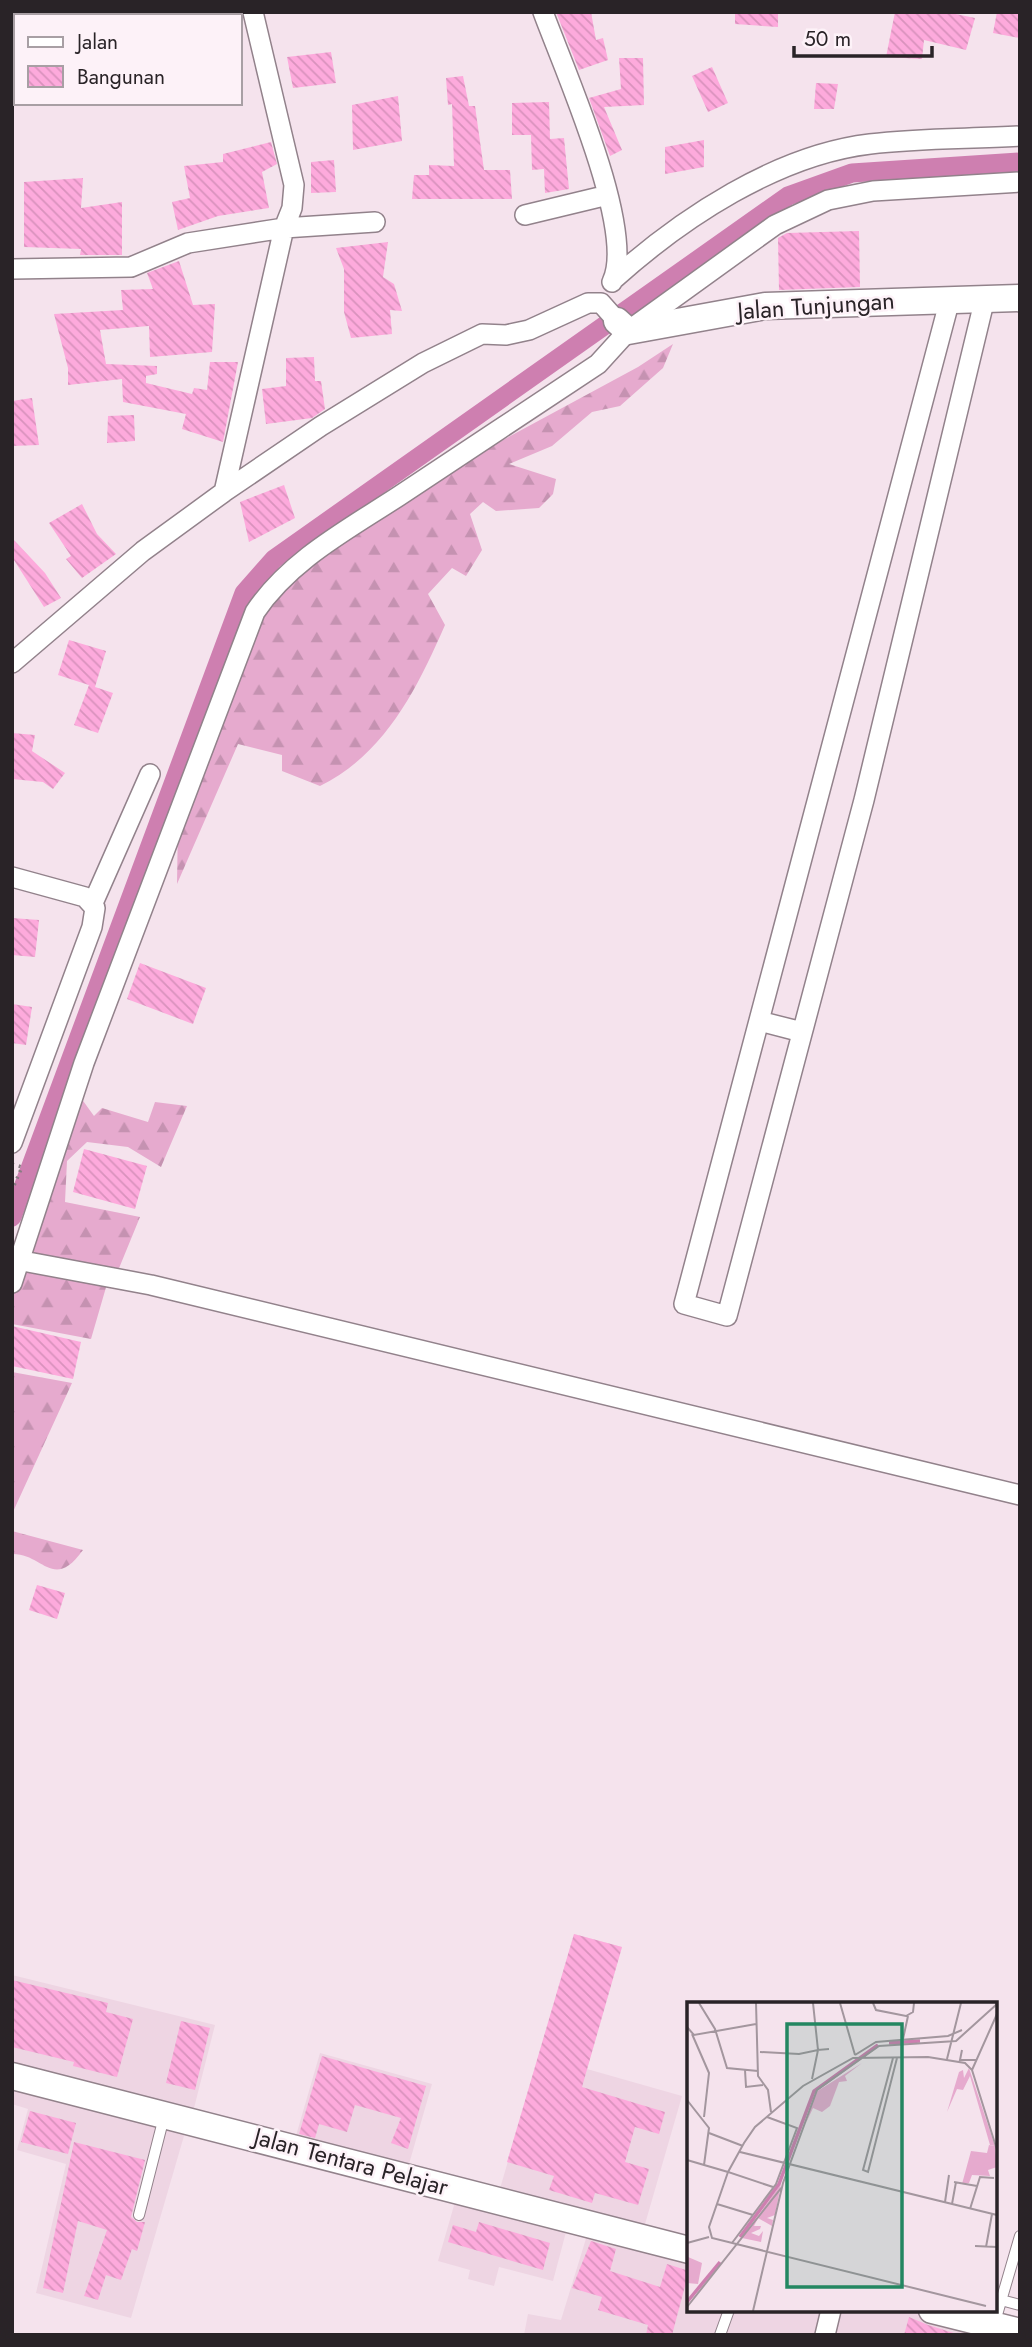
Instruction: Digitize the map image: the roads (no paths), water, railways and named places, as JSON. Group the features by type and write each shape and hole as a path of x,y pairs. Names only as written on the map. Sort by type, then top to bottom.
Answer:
{"main road":[{"name":"Jalan Tunjungan","path":"610,314 1020,298"},
{"name":"Jalan Tentara Pelajar","path":"12,2076 687,2249"},
{"path":"940,2312 1020,2332"}],"street":[{"path":"224,492 284,228 292,208 295,185 253,12"},
{"path":"12,1283 16,1260 85,1063 255,612 273,586 290,570 598,364 610,314 618,252 608,195 543,12"},
{"path":"614,279 648,248 697,214 795,161 869,144 1020,136"},
{"path":"12,663 143,551 224,492 321,426 457,344 482,334 506,335 528,330 569,310 610,314 775,225 828,200 873,191 1020,183"},
{"path":"525,215 608,195"},
{"path":"12,269 131,267 188,243 284,228 375,222"},
{"path":"950,299 684,1304 727,1316 864,800 985,298"},
{"path":"93,902 150,774"},
{"path":"12,877 85,897 93,902 95,908 92,927 12,1143"},
{"path":"759,1021 802,1032"},
{"path":"16,1260 151,1285 1020,1495"},
{"path":"825,2335 831,2312"}],"lane":[{"path":"139,2215 165,2114"},
{"path":"994,2325 1020,2235"},
{"path":"1001,2300 1020,2305"},
{"path":"720,2335 728,2312"}],"waterway":[{"path":"12,1217 244,593 274,559 788,196 852,173 1020,162"}]}
